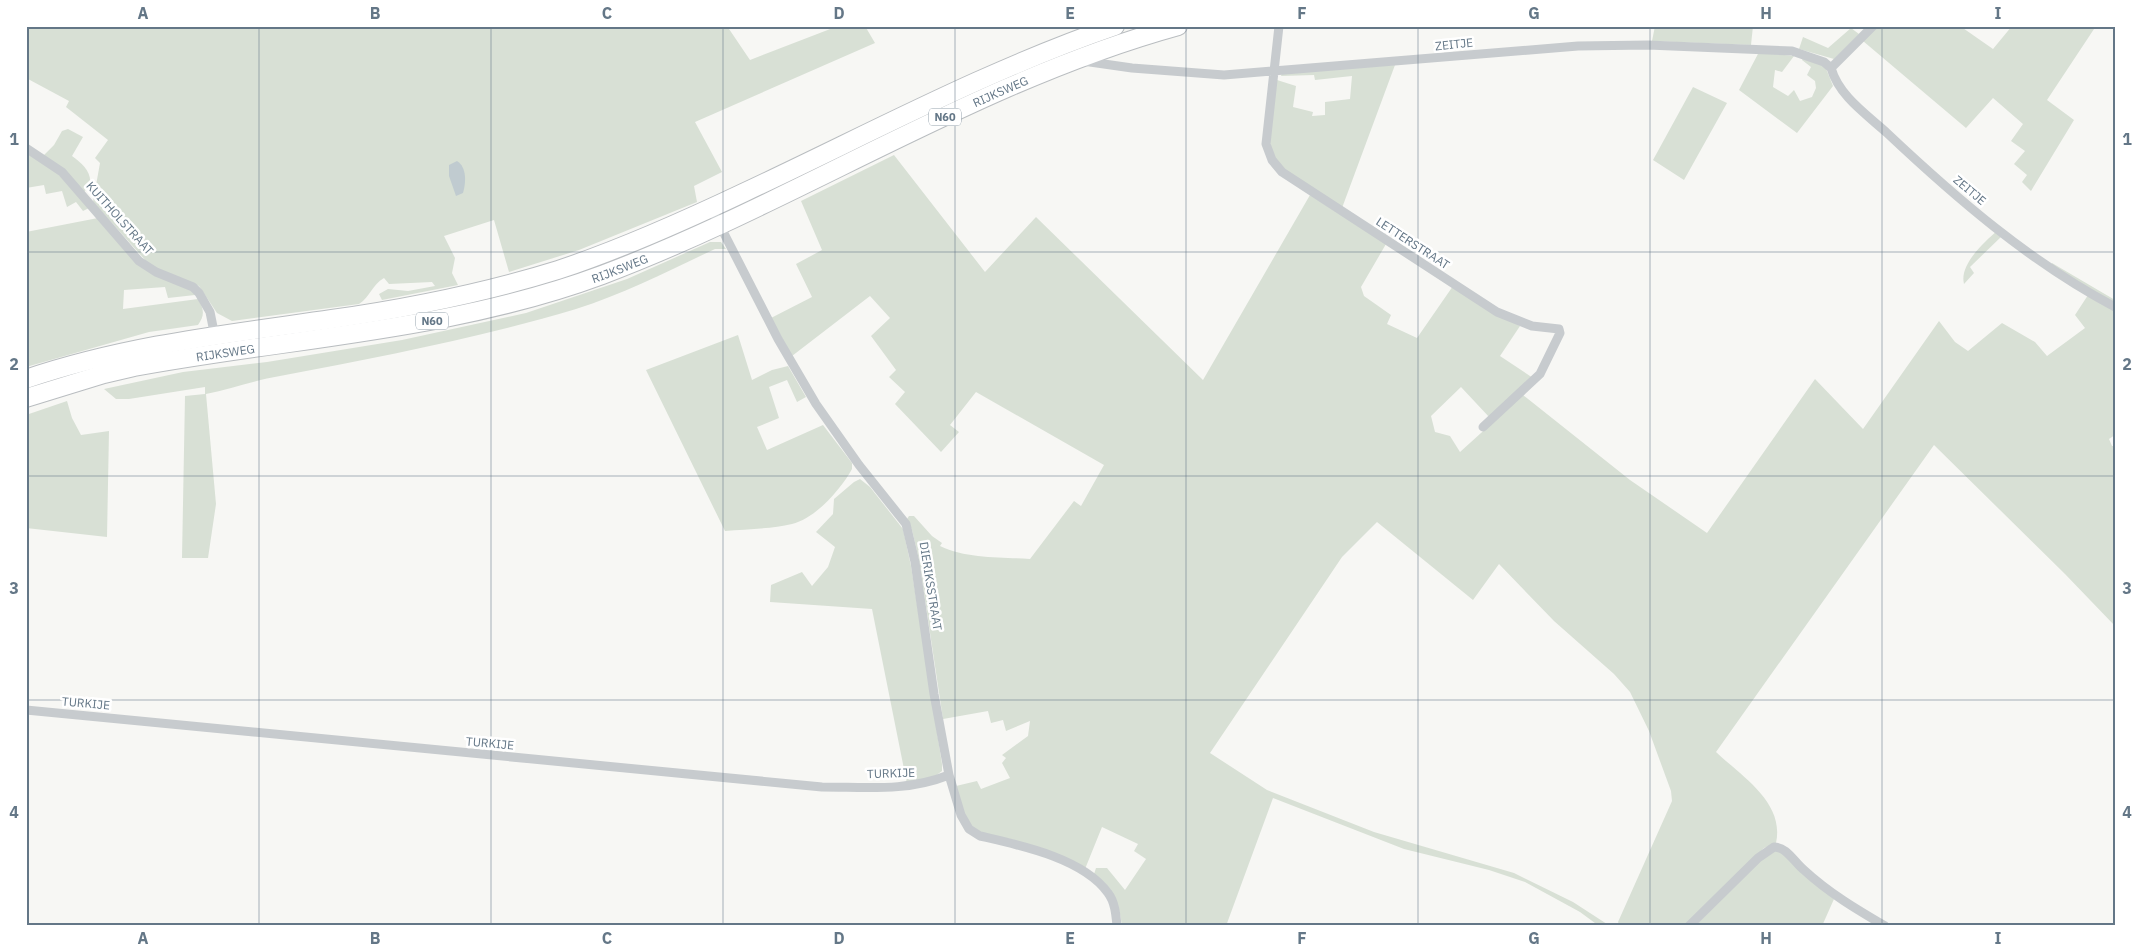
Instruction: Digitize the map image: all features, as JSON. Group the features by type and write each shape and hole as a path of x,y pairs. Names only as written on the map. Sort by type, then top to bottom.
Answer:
{"highway":[{"name":"RIJKSWEG","path":"26,379 128,350 214,334 366,314 487,290 589,259 711,208 982,80 1074,40 1115,26"},
{"name":"RIJKSWEG","path":"26,398 104,374 217,353 408,326 495,308 599,276 719,226 950,114 1076,60 1178,26"}],"street":[{"name":"LETTERSTRAAT","path":"1279,26 1276,72 1266,144 1272,160 1282,172 1496,312 1532,326 1559,329 1560,333 1540,374 1483,427"},
{"path":"1831,68 1873,26"},
{"name":"ZEITJE","path":"1076,60 1132,68 1224,74 1276,72 1532,49 1648,45 1792,51 1819,60 1831,68 1834,81 1840,89 1964,202 2001,232 2080,289 2115,307"},
{"name":"KUITHOLSTRAAT","path":"26,148 62,172 139,260 156,272 193,287 199,293 210,312 217,353"},
{"name":"DIERIKSSTRAAT","path":"711,208 778,339 816,404 906,524 915,562 934,694 949,775 960,815 974,834 1036,849 1083,872 1108,893 1113,902 1117,926"},
{"name":"TURKIJE","path":"26,710 822,787 907,787 926,784 949,775"},
{"path":"1689,926 1766,851 1779,847 1837,898 1885,926"}],"shaded area":[{"path":"26,26 727,26 750,60 838,26 865,26 875,43 695,122 722,172 694,186 697,202 579,250 509,272 494,220 444,236 455,258 452,273 458,285 382,300 379,294 388,289 408,291 435,286 432,282 389,284 384,278 359,304 232,321 217,313 199,286 161,271 147,262 93,202 100,163 95,158 108,140 66,107 69,101 28,79 26,81"},
{"path":"1655,26 1753,26 1751,45 1652,41"},
{"path":"1878,26 1960,26 1993,49 2012,26 2096,26 2047,100 2074,120 2031,191 2022,182 2027,175 2014,164 2025,151 2011,141 2023,124 1993,98 1966,128 1863,41"},
{"path":"1851,28 1859,34 1834,59 1799,49 1803,37 1828,48"},
{"path":"1759,52 1794,56 1782,72 1775,70 1773,87 1788,96 1794,90 1800,101 1812,97 1816,88 1815,81 1807,75 1811,67 1802,60 1803,58 1825,66 1833,86 1797,133 1739,90"},
{"path":"1395,65 1342,208 1283,169 1273,158 1269,137 1277,80 1296,86 1293,107 1313,112 1312,116 1325,115 1325,102 1350,99 1352,76 1315,80 1314,75 1281,76 1282,73"},
{"path":"1693,87 1727,103 1684,180 1653,160"},
{"path":"68,129 83,137 72,156 88,172 90,185 84,192 64,169 43,156 54,145 62,131"},
{"path":"26,151 51,166 89,208 83,211 76,202 67,207 62,191 46,194 44,185 26,188"},
{"path":"894,155 985,272 1036,217 1203,380 1310,195 1386,244 1361,287 1364,296 1391,315 1387,324 1417,338 1453,286 1520,326 1500,356 1533,378 1490,418 1461,387 1431,416 1435,432 1450,436 1460,452 1523,395 1630,480 1707,533 1815,379 1863,429 1939,321 1955,342 1968,351 2002,323 2035,342 2047,356 2085,328 2075,315 2090,292 2051,265 2052,263 2115,300 2115,435 2109,439 2112,446 2115,446 2115,626 1934,445 1716,752 1759,791 1768,803 1774,815 1777,828 1776,843 1764,848 1685,926 1620,926 1618,922 1672,801 1671,791 1649,731 1630,692 1614,674 1554,621 1499,564 1473,600 1377,522 1342,557 1210,753 1267,790 1374,832 1514,873 1573,902 1610,926 1599,926 1580,912 1525,882 1489,870 1404,849 1273,798 1226,926 1122,926 1117,903 1111,890 1094,874 1096,868 1107,868 1125,890 1146,859 1134,851 1138,844 1102,827 1085,869 1026,844 981,833 971,825 965,816 956,786 977,781 981,789 1010,778 1002,763 1006,758 1002,755 1028,736 1030,721 1006,731 1003,720 991,723 988,711 943,719 919,560 912,530 907,519 909,516 914,516 932,536 942,543 940,546 950,550 984,557 1030,559 1074,501 1081,506 1104,465 976,392 950,425 959,432 941,452 895,404 905,392 889,377 896,370 871,336 890,318 870,296 792,356 771,318 812,297 796,264 822,250 801,201"},
{"path":"457,161 463,167 465,185 463,193 456,196 449,176 449,165"},
{"path":"98,218 135,260 191,289 195,295 168,298 165,287 124,290 123,309 198,299 202,306 202,318 198,325 149,332 26,367 26,232"},
{"path":"1997,231 2003,235 1970,267 1974,273 1964,284 1963,277 1969,262 1974,254"},
{"path":"710,242 721,242 726,249 715,249 629,289 576,309 466,338 271,378 206,394 216,504 208,558 182,558 185,396 205,394 205,387 129,399 116,399 104,389 183,372 267,362 402,340 526,313 627,279"},
{"path":"738,335 752,380 772,370 788,366 806,397 797,402 787,380 769,387 779,418 757,427 767,450 823,425 852,463 852,469 835,494 810,516 792,524 725,531 646,370"},
{"path":"67,401 72,418 81,435 109,431 107,537 26,528 26,415"},
{"path":"860,479 870,487 903,529 911,566 942,764 942,771 934,777 907,784 872,609 770,602 771,585 802,572 812,586 828,567 835,547 816,532 833,514 834,499"},
{"path":"1778,850 1834,899 1822,926 1695,926 1765,855"}]}
